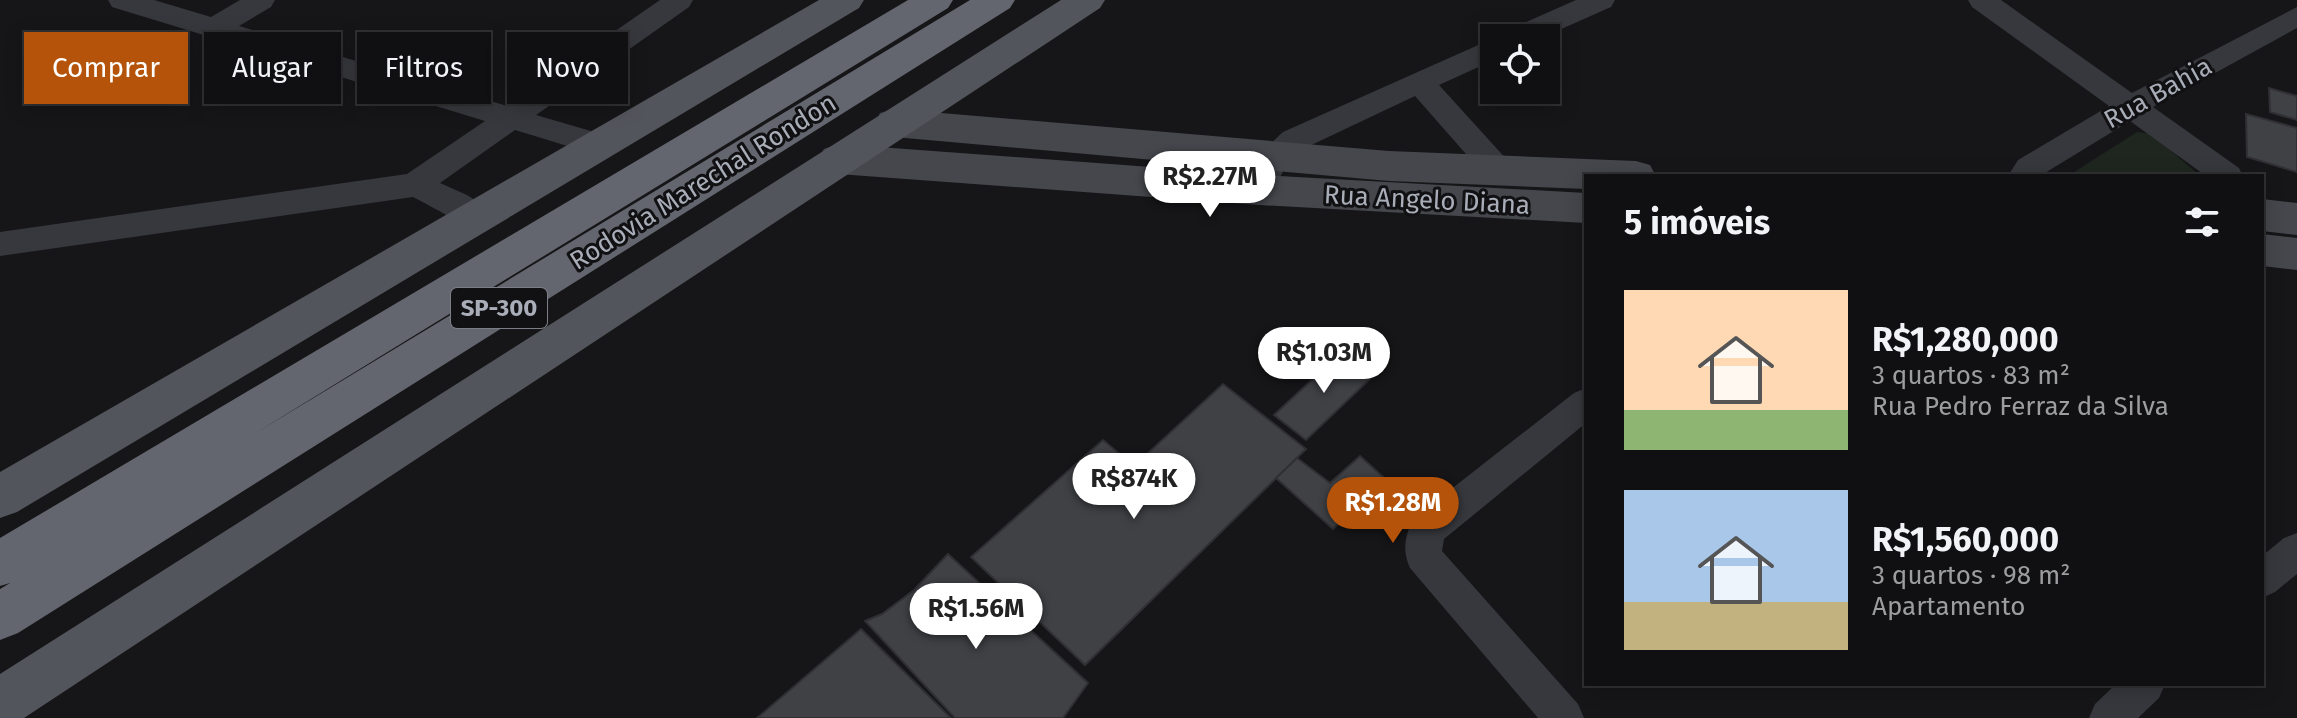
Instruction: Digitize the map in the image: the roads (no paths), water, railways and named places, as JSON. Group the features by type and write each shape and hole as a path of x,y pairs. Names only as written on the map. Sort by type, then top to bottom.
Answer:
{"highway":[{"name":"Rodovia Marechal Rondon","path":"0,564 935,0"},
{"name":"Rodovia Marechal Rondon","path":"0,616 997,0"}],"main road":[{"path":"0,497 846,0"},
{"path":"0,704 1087,0"}],"street":[{"path":"122,0 597,144"},
{"path":"214,28 261,0"},
{"path":"0,244 415,185 679,0"},
{"path":"1547,24 1601,0"},
{"path":"1982,0 2225,174"},
{"name":"Rua Bahia","path":"2024,174 2029,168 2130,107 2297,16"},
{"path":"1267,173 1294,140 1480,54"},
{"path":"1419,82 1498,170"},
{"name":"Rua Angelo Diana","path":"894,123 1267,173 1584,208"},
{"name":"Rua Angelo Diana","path":"838,159 1267,173 1389,166 1590,174"},
{"path":"415,185 456,203 475,216"},
{"path":"2264,247 2281,221"},
{"path":"1564,718 1423,556 1426,531 1584,405"},
{"path":"2264,578 2297,550"},
{"path":"2109,718 2143,686"}]}
